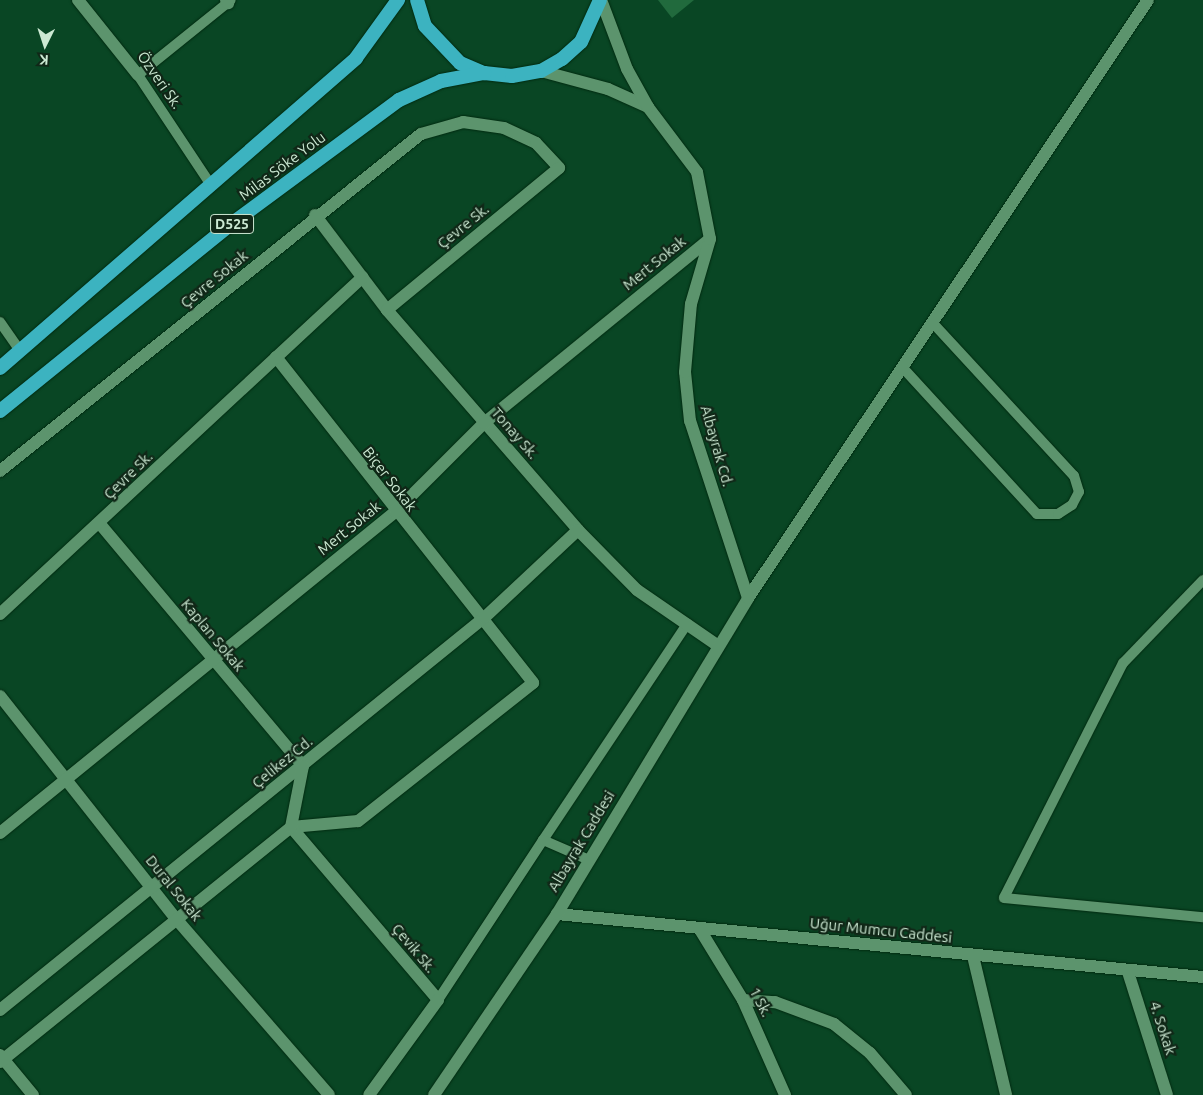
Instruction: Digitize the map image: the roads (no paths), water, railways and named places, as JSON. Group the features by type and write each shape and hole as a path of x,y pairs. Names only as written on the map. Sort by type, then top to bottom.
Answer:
{"highway":[{"name":"Milas Söke Yolu","path":"0,368 210,182 279,128 356,58 398,0"},
{"path":"417,0 426,26 440,47 460,63 484,73 512,76 541,71 580,42 601,0"},
{"name":"Milas Söke Yolu","path":"0,411 230,225 399,100 441,81 484,73"}],"street":[{"name":"Özveri Sk.","path":"78,0 138,75"},
{"name":"Albayrak Cd.","path":"601,0 627,69 648,107 697,172 710,239 691,304 685,372 690,421 748,598"},
{"name":"Albayrak Caddesi","path":"434,1095 557,914 718,644 1148,0"},
{"path":"541,71 608,89 648,107"},
{"name":"Çevre Sokak","path":"0,471 315,215 421,134 463,122 504,128 536,143 559,168"},
{"name":"Çevre Sk.","path":"387,310 559,168"},
{"name":"Tonay Sk.","path":"315,215 387,310 578,530 637,590 718,644"},
{"name":"Mert Sokak","path":"0,833 395,512 484,423 710,239"},
{"name":"Çevre Sk.","path":"0,614 100,524 276,356 363,277"},
{"name":"Biçer Sokak","path":"276,356 395,512 485,617 533,683 358,821 290,828"},
{"name":"Kaplan Sokak","path":"100,524 212,660 303,766"},
{"name":"Çelikez Cd.","path":"0,1010 485,617 578,530"},
{"name":"Dural Sokak","path":"0,696 178,921 329,1095"},
{"path":"33,1095 1,1059 178,921 290,828 303,766"},
{"name":"Çevik Sk.","path":"290,828 438,1000"},
{"name":"Uğur Mumcu Caddesi","path":"557,914 1128,972 1203,977"},
{"name":"1 Sk.","path":"699,928 743,1000 784,1095"},
{"path":"973,956 1006,1095"},
{"name":"4. Sokak","path":"1128,972 1168,1095"},
{"path":"369,1095 438,1000"},
{"path":"743,1000 775,1002 834,1024 870,1053 904,1094"}],"lane":[{"path":"138,75 228,1"},
{"name":"Özveri Sk.","path":"138,75 210,182"},
{"path":"0,322 20,351"},
{"path":"903,368 1037,514 1058,514 1072,505 1079,492 1074,476 933,323"},
{"path":"1203,580 1123,663 1004,898 1203,917"},
{"path":"438,1000 687,624"},
{"path":"543,840 589,860"}]}
